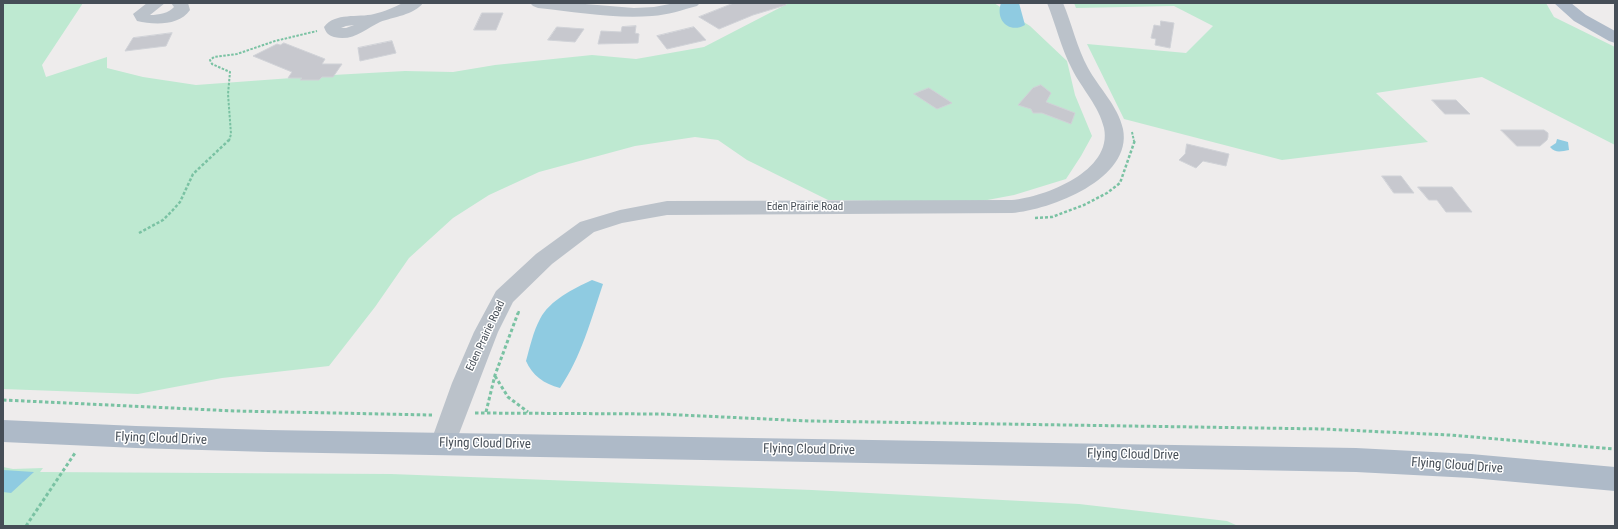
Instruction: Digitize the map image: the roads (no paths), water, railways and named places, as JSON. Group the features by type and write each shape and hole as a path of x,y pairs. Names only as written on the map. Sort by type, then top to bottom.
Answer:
{"main road":[{"path":"1562,3 1580,18 1615,38"},
{"name":"Flying Cloud Drive","path":"3,431 86,436 244,442 443,444 1356,460 1471,466 1615,480"}],"street":[{"path":"157,3 141,14 143,18 150,20 174,16 182,10 182,5 179,3"},
{"path":"332,27 333,31 336,33 344,33 362,27 373,20 394,13 415,3"},
{"path":"538,3 611,12 634,13 657,12 692,3"},
{"name":"Eden Prairie Road","path":"443,444 486,332 504,297 544,259 587,227 620,217 667,208 981,208 1030,205 1075,188 1102,168 1110,152 1114,136 1108,114 1080,68 1055,3"}],"water":[{"path":"1001,3 1019,3 1025,25 1014,28 1005,24 1000,15"},
{"path":"1557,139 1568,142 1569,150 1559,152 1552,149 1550,147 1556,143"},
{"path":"592,280 603,284 580,351 560,388 549,384 535,375 526,361 534,334 544,312 550,306 570,291"},
{"path":"3,470 34,472 11,493 3,492"}]}
